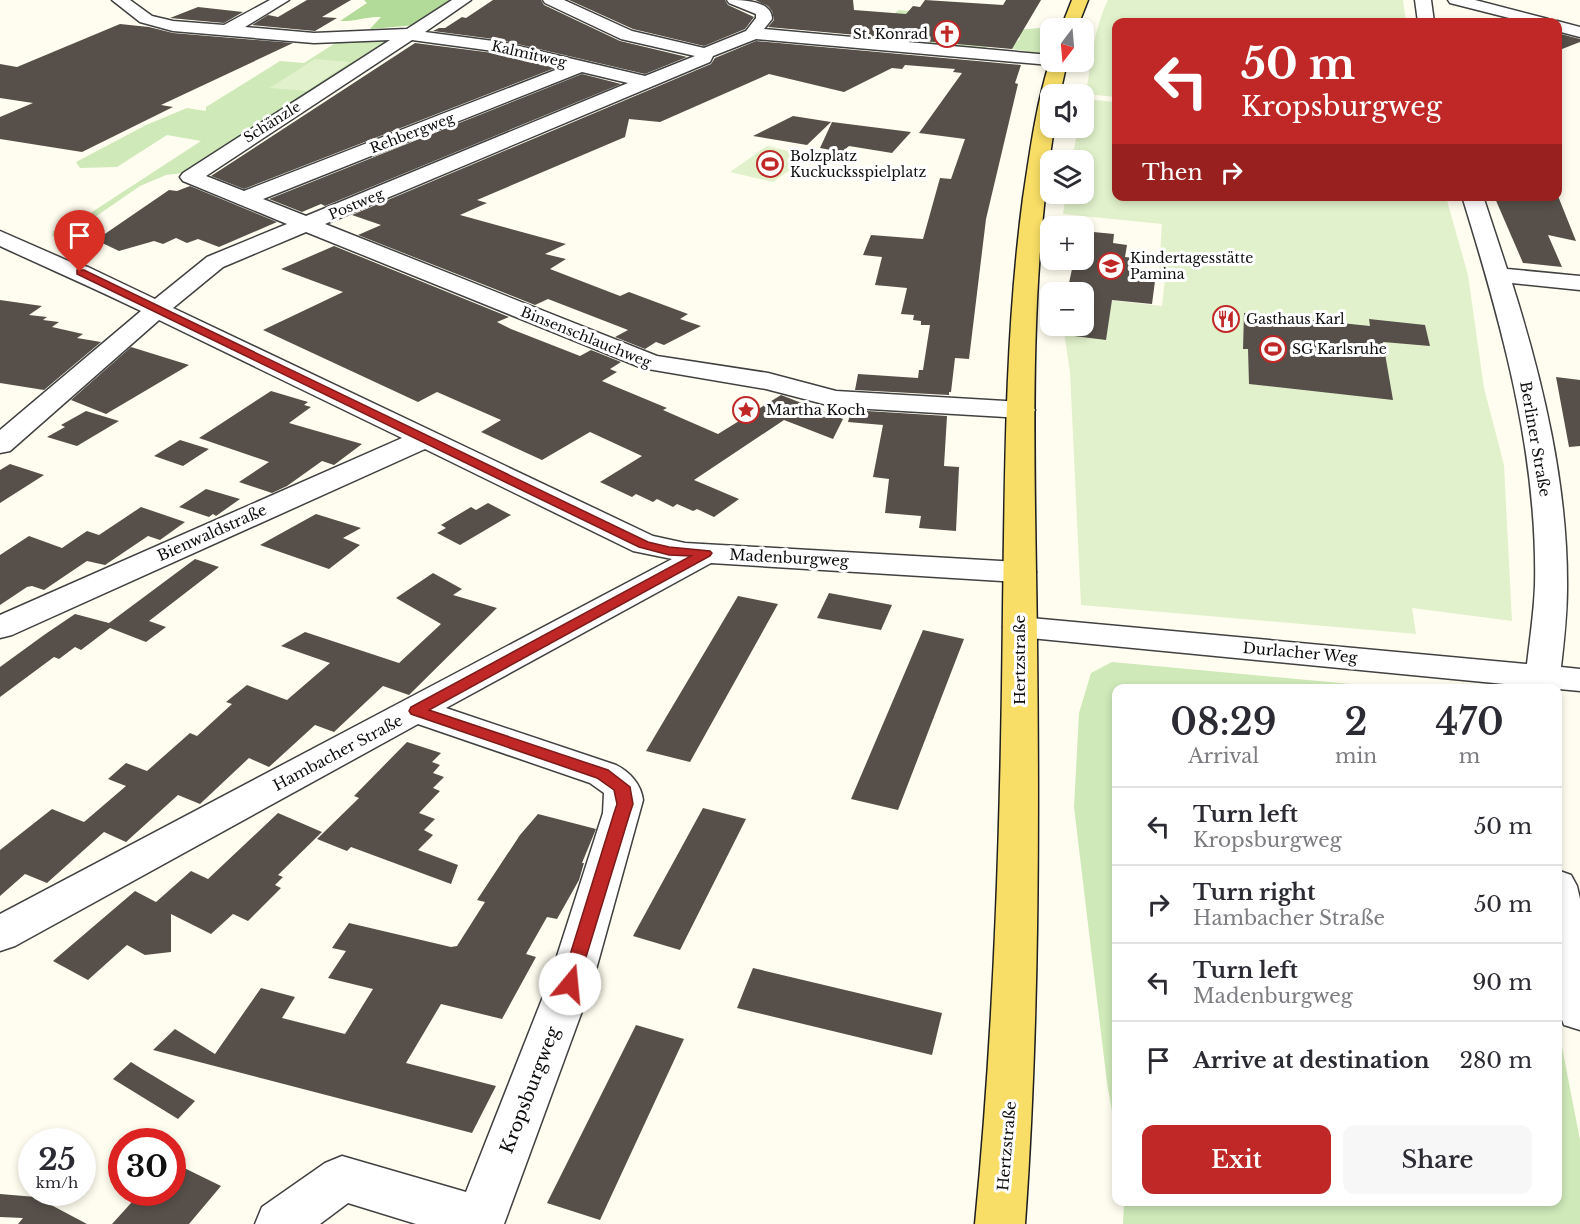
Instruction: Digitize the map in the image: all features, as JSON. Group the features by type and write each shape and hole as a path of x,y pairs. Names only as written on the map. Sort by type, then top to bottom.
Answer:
{"main road":[{"path":"1073,18 1080,0"},
{"name":"Hertzstraße","path":"1000,1224 1011,1097 1020,864 1023,285 1032,200 1043,138"}],"street":[{"name":"Kalmitweg","path":"120,0 151,21 173,26 314,38 410,34 501,47 646,82"},
{"path":"226,31 281,0"},
{"name":"Schänzle","path":"307,225 190,177 463,0"},
{"path":"551,0 627,35 705,53"},
{"path":"735,0 764,12 764,19 754,30 754,34 1040,59"},
{"path":"1423,0 1425,18"},
{"path":"1456,0 1526,18"},
{"path":"1562,27 1580,32"},
{"name":"Postweg","path":"0,445 207,267 704,58 705,53 754,34"},
{"name":"Rehbergweg","path":"243,199 581,66"},
{"name":"Berliner Straße","path":"1474,201 1512,323 1541,459 1549,528 1551,578 1543,682"},
{"name":"Madenburgweg","path":"0,223 11,244 65,268 80,272 644,544 669,551 1020,572"},
{"name":"Binsenschlauchweg","path":"307,225 651,363 768,381 835,399 1021,410"},
{"path":"1498,275 1580,283"},
{"name":"Bienwaldstraße","path":"0,628 424,439"},
{"name":"Hambacher Straße","path":"0,934 706,553"},
{"name":"Durlacher Weg","path":"1020,627 1543,682 1580,680"},
{"name":"Kropsburgweg","path":"416,711 603,774 622,787 624,794 622,813 570,984 480,1222"},
{"path":"1562,913 1580,1012"},
{"path":"280,1224 342,1179 480,1222"}],"green space":[{"path":"364,0 458,0 416,25 370,29 381,17 340,21 367,3"},
{"path":"1108,0 1403,0 1405,18 1112,18 1112,97 1094,95 1094,84 1087,84 1089,72 1094,72 1096,34"},
{"path":"899,10 909,11 988,46 983,49 993,48 1007,52 859,39"},
{"path":"1040,28 1040,54 1007,48 1020,39 1016,30"},
{"path":"397,37 183,173 166,175 140,186 69,235 61,238 52,236 53,231 59,232 69,227 201,141 167,135 117,167 80,168 76,162 146,125 187,108 206,111 206,107 280,61 304,63 340,40"},
{"path":"315,59 350,62 307,91 268,89"},
{"name":"SG Karlsruhe","path":"1094,100 1112,102 1112,201 1447,201 1468,275 1484,388 1504,465 1512,621 1412,608 1416,634 1081,605 1070,372 1065,336 1094,336 1094,298 1162,306 1165,279 1159,272 1162,224 1063,214 1064,204 1094,204 1094,150 1074,150 1076,138 1094,138"},
{"name":"Bolzplatz Kuckucksspielplatz","path":"767,146 809,156 773,182 730,172"},
{"path":"1112,662 1350,684 1112,684 1112,1111 1074,807 1079,713 1091,673"},
{"path":"1562,1047 1580,1140 1580,1224 1123,1224 1124,1206 1562,1206"}],"building":[{"path":"307,0 351,0 322,17 337,18 315,31 252,25 268,15 278,17"},
{"path":"493,0 541,0 544,5 620,41 687,57 645,74 501,40 433,31 445,28 462,17 466,18"},
{"path":"569,0 725,0 728,5 754,17 745,29 704,46 633,29"},
{"path":"755,0 853,0 854,10 906,14 913,6 920,7 925,0 1003,5 1006,0 1041,0 1012,49 768,27 774,20 772,11 768,6"},
{"path":"198,7 243,12 224,23 170,18"},
{"path":"120,24 149,27 173,33 293,43 161,105 173,107 82,152 0,139 0,117 33,103 0,98 0,64 17,67"},
{"path":"1562,34 1580,39 1580,42 1562,49"},
{"path":"756,41 1021,65 1015,83 1018,84 986,219 969,359 955,358 949,395 855,390 858,374 918,378 919,370 923,370 930,325 921,325 921,321 913,320 914,315 901,314 907,288 875,285 882,257 863,255 871,235 923,239 940,178 951,179 965,139 919,133 962,73 953,72 955,69 905,65 902,69 892,68 844,92 769,74 660,122 629,119 625,137 477,200 487,203 460,215 566,244 545,254 566,259 550,269 620,296 629,292 688,314 680,319 701,326 664,345 656,342 645,349 615,337 628,330 548,299 535,305 358,235 381,225 352,215 711,64 715,58"},
{"path":"415,43 501,54 555,68 244,189 211,176"},
{"path":"582,74 621,84 325,206 321,204 302,212 269,199"},
{"path":"793,116 831,122 807,145 753,136"},
{"path":"832,122 911,132 892,153 849,146 842,152 820,148"},
{"path":"190,186 277,222 219,247 198,239 187,243 176,238 163,244 154,241 119,251 96,240 169,190 177,191"},
{"path":"1496,201 1560,201 1576,241 1548,235 1562,267 1523,263"},
{"path":"1094,232 1114,234 1113,243 1127,245 1125,257 1135,258 1134,269 1145,270 1143,280 1155,281 1152,304 1112,300 1106,340 1074,336 1094,336 1094,282 1069,282 1072,270 1094,270"},
{"path":"334,246 509,317 497,322 511,329 580,356 591,350 621,362 610,369 617,372 602,381 667,408 663,410 718,434 781,395 843,419 833,439 784,420 694,480 739,499 714,517 697,509 693,511 677,504 673,507 657,499 653,502 636,494 632,497 600,482 642,456 590,432 542,460 481,432 501,420 437,392 418,402 263,330 343,292 281,269"},
{"path":"0,300 42,306 29,315 47,317 43,320 59,322 52,327 83,334 77,338 101,342 44,390 0,383"},
{"path":"1244,313 1370,326 1369,319 1425,325 1430,346 1383,342 1393,400 1249,384 1248,349 1243,349"},
{"path":"131,347 189,365 106,414 71,400"},
{"path":"1556,377 1580,380 1580,446 1569,447"},
{"path":"271,391 308,402 304,405 311,407 289,423 362,444 334,465 322,461 287,486 272,493 239,482 269,462 199,438"},
{"path":"851,410 947,416 944,466 959,467 956,531 919,528 921,516 885,513 889,479 873,477 883,425 848,422"},
{"path":"86,411 119,421 77,446 47,437 65,427 61,425"},
{"path":"180,440 209,449 183,466 154,456"},
{"path":"10,464 44,475 0,503 0,470"},
{"path":"206,489 240,499 216,516 213,514 209,517 179,507"},
{"path":"488,503 511,515 460,545 437,533 446,528 441,525 471,507 476,510"},
{"path":"141,507 185,522 160,540 148,536 105,565 87,561 44,590 32,586 27,587 0,605 0,555 29,536 62,548 87,531 99,535"},
{"path":"316,514 361,528 343,538 360,545 329,569 260,545"},
{"path":"195,559 219,567 149,621 166,627 146,642 110,628 81,650 75,647 59,659 54,657 0,697 0,667 44,635 75,614 109,623"},
{"path":"433,573 462,589 453,595 497,608 409,695 383,686 334,732 315,725 269,767 249,758 200,804 178,795 126,842 104,832 47,883 25,874 0,896 0,850 52,809 84,822 126,786 108,779 126,763 147,771 190,733 197,736 232,704 226,702 247,685 287,700 330,663 281,646 305,632 399,663 441,624 396,598"},
{"path":"829,593 892,605 881,630 817,618"},
{"path":"738,596 778,604 690,762 646,751"},
{"path":"923,630 964,639 898,810 851,799"},
{"path":"407,742 441,753 432,762 440,765 433,773 444,777 433,788 440,791 419,813 435,819 424,830 433,835 418,850 458,865 451,884 351,847 347,851 317,839 359,798 354,796"},
{"path":"703,808 746,819 680,950 633,936"},
{"path":"278,813 322,832 278,875 283,877 275,885 281,888 248,921 233,914 211,934 171,914 171,952 145,955 127,945 88,980 53,961 135,891 156,902 191,871 208,879"},
{"path":"538,814 596,829 582,863 584,863 579,880 557,919 547,917 526,954 536,957 502,1019 441,1004 406,1063 496,1086 472,1133 153,1050 175,1029 215,1054 261,988 295,997 282,1018 345,1034 373,989 328,978 346,951 332,948 349,923 451,947 457,946 485,902 477,900 520,835"},
{"path":"753,968 942,1013 932,1055 737,1008"},
{"path":"636,1025 684,1039 600,1220 547,1203"},
{"path":"131,1062 195,1101 178,1119 113,1079"},
{"path":"186,1169 221,1186 189,1224 112,1224 128,1206 186,1206"},
{"path":"0,1194 18,1196 18,1206 53,1206 87,1224 18,1224 23,1218 0,1217"}],"place":[{"name":"St. Konrad","path":"947,34"},
{"name":"Bolzplatz Kuckucksspielplatz","path":"770,164"},
{"name":"Kindertagesstätte Pamina","path":"1111,266"},
{"name":"Gasthaus Karl","path":"1226,319"},
{"name":"SG Karlsruhe","path":"1273,349"},
{"name":"Martha Koch","path":"746,410"}],"route":[{"path":"80,272 644,544 669,551 706,553 416,711 603,774 622,787 625,804 570,984"}]}
